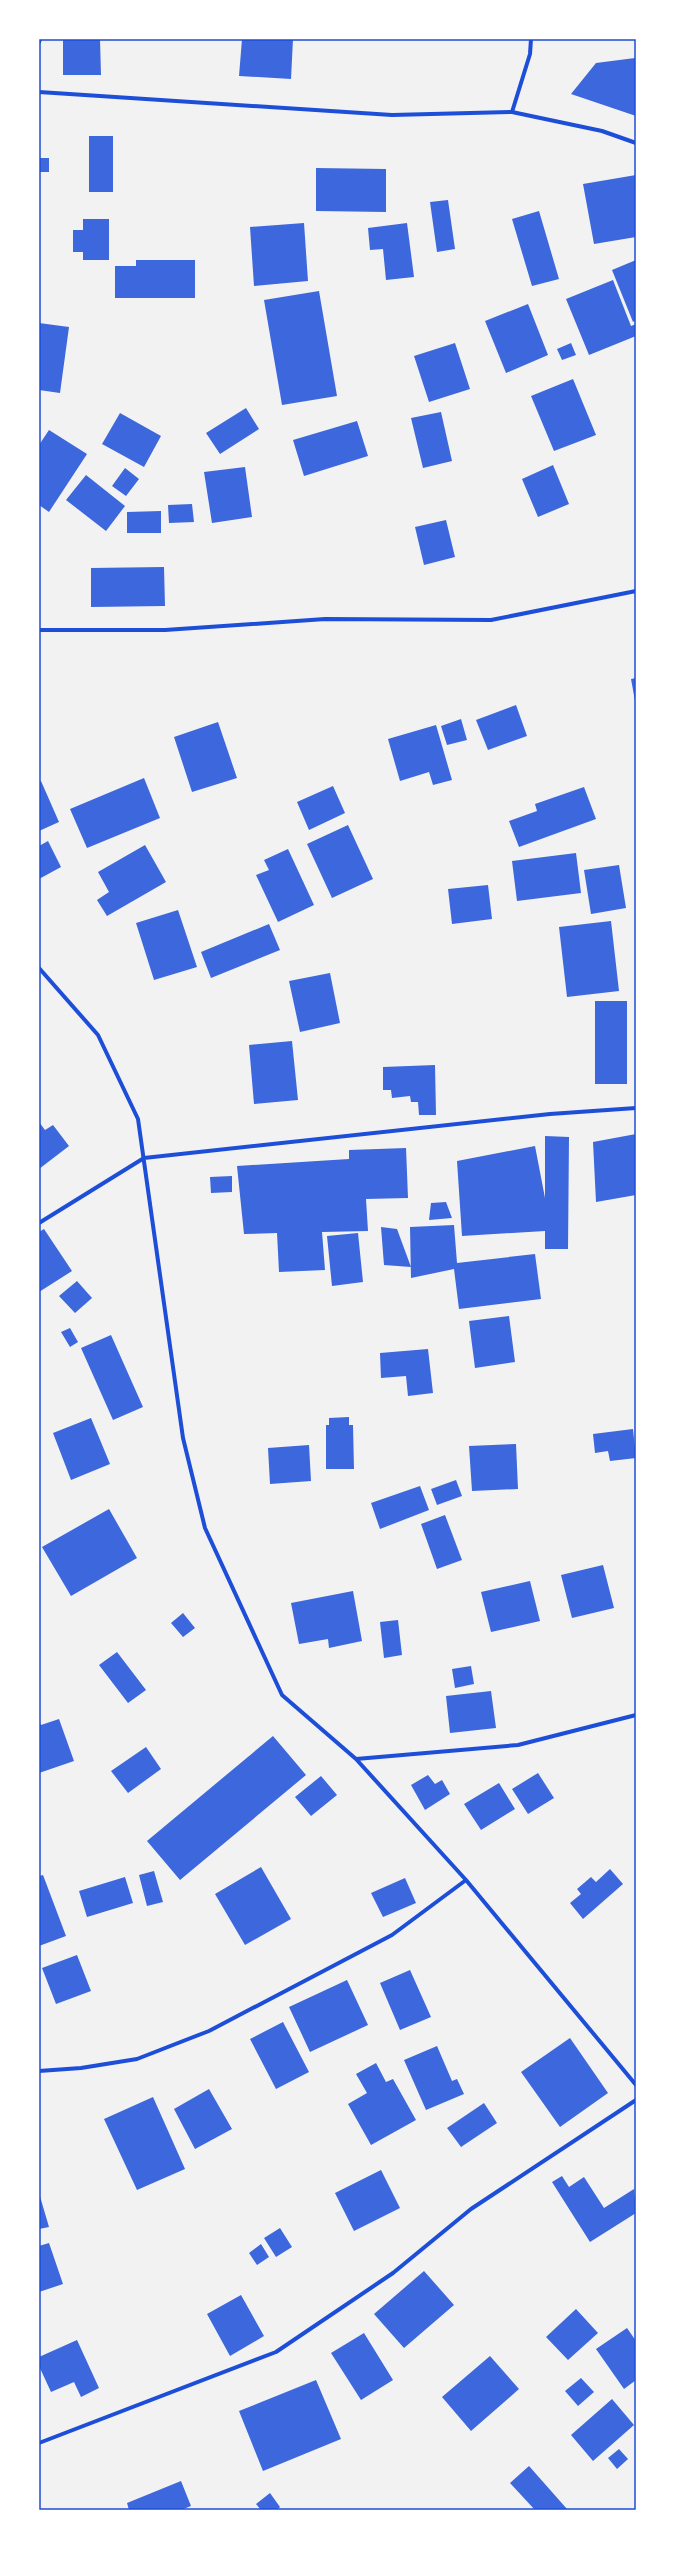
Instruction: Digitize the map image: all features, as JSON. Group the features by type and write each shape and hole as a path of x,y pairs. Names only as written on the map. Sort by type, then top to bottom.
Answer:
{"street":[{"path":"512,112 530,54 531,39"},
{"path":"39,92 392,115 512,112 602,131 636,142"},
{"path":"39,630 165,630 324,619 492,620 636,591"},
{"path":"39,968 98,1036 138,1119 183,1438 205,1528 282,1695 356,1759 466,1880 636,2085"},
{"path":"39,1223 144,1158 542,1115 636,1108"},
{"path":"356,1759 518,1745 636,1715"},
{"path":"39,2071 81,2068 137,2059 209,2031 392,1935 466,1880"},
{"path":"39,2443 276,2352 393,2273 471,2209 636,2100"}],"building":[{"path":"63,39 100,39 101,75 63,75"},
{"path":"242,39 293,39 291,79 239,76"},
{"path":"635,58 636,116 571,94 596,63"},
{"path":"89,136 113,136 113,192 89,192"},
{"path":"39,158 49,158 49,172 39,172"},
{"path":"316,168 386,169 386,212 316,211"},
{"path":"636,175 636,237 594,244 583,184"},
{"path":"448,200 455,249 437,252 430,202"},
{"path":"539,211 559,279 532,286 512,219"},
{"path":"83,219 109,219 109,260 83,260 83,252 73,252 73,230 83,230"},
{"path":"304,223 308,281 254,286 250,227"},
{"path":"407,223 414,277 386,280 383,249 370,250 368,228"},
{"path":"136,260 195,260 195,298 115,298 115,266 136,266"},
{"path":"636,260 636,320 633,322 612,270"},
{"path":"613,280 631,326 636,324 636,336 589,355 566,299"},
{"path":"319,291 337,396 282,405 264,300"},
{"path":"528,304 548,355 506,373 485,321"},
{"path":"39,323 69,327 60,393 39,390"},
{"path":"455,343 470,389 429,402 414,356"},
{"path":"571,343 576,355 562,360 557,349"},
{"path":"573,379 596,435 554,451 531,396"},
{"path":"246,408 259,429 220,454 206,433"},
{"path":"441,412 452,461 423,468 411,418"},
{"path":"120,413 161,436 144,467 102,444"},
{"path":"357,421 368,456 304,476 293,440"},
{"path":"49,430 87,454 49,512 39,505 39,445"},
{"path":"553,465 569,504 538,517 522,479"},
{"path":"245,467 252,517 212,523 204,472"},
{"path":"125,468 139,479 126,496 112,486"},
{"path":"86,475 125,506 106,531 66,500"},
{"path":"192,504 194,522 169,523 168,505"},
{"path":"161,511 161,533 127,533 127,512"},
{"path":"446,520 455,557 424,565 415,527"},
{"path":"164,567 165,606 91,607 91,568"},
{"path":"636,678 636,701 635,701 631,679"},
{"path":"516,705 527,736 488,750 476,720"},
{"path":"461,719 467,740 447,745 441,726"},
{"path":"218,722 237,778 192,792 174,737"},
{"path":"436,725 452,780 433,785 429,772 400,781 388,739"},
{"path":"144,778 160,818 87,848 70,809"},
{"path":"41,781 59,822 39,831 39,782"},
{"path":"333,786 345,813 309,830 297,802"},
{"path":"584,787 596,819 519,847 509,821 537,811 535,804"},
{"path":"348,825 373,879 332,898 307,844"},
{"path":"48,841 61,867 39,879 39,846"},
{"path":"145,845 166,882 107,916 97,900 109,892 98,872"},
{"path":"288,849 314,905 278,922 256,875 269,870 264,860"},
{"path":"576,853 581,893 517,901 512,861"},
{"path":"619,865 626,908 591,914 584,870"},
{"path":"488,885 492,919 452,924 448,889"},
{"path":"178,910 197,967 154,980 136,923"},
{"path":"611,921 619,991 567,997 559,927"},
{"path":"269,924 280,950 211,978 201,952"},
{"path":"330,973 340,1023 300,1032 289,981"},
{"path":"595,1001 627,1001 627,1084 595,1084"},
{"path":"292,1041 298,1100 254,1104 249,1045"},
{"path":"435,1065 436,1115 419,1115 418,1102 411,1102 410,1096 392,1098 391,1090 383,1090 383,1067"},
{"path":"39,1122 45,1130 53,1125 69,1146 39,1169"},
{"path":"636,1134 636,1195 596,1202 593,1142"},
{"path":"545,1136 569,1137 568,1249 545,1249 545,1231 462,1236 457,1161 535,1146 545,1198"},
{"path":"406,1148 408,1198 366,1199 368,1231 322,1232 325,1270 279,1272 277,1233 244,1234 237,1166 349,1159 349,1150"},
{"path":"232,1176 232,1192 211,1193 210,1177"},
{"path":"446,1202 452,1218 429,1220 431,1203"},
{"path":"454,1225 457,1263 535,1254 541,1299 459,1309 454,1269 411,1278 410,1227"},
{"path":"381,1227 397,1229 411,1267 384,1265"},
{"path":"44,1229 72,1271 39,1292 39,1232"},
{"path":"358,1233 363,1282 332,1286 327,1236"},
{"path":"77,1281 92,1298 75,1313 59,1296"},
{"path":"509,1316 515,1362 475,1368 469,1321"},
{"path":"70,1328 78,1342 70,1347 61,1332"},
{"path":"111,1335 143,1407 113,1420 81,1348"},
{"path":"428,1349 433,1393 408,1396 406,1376 381,1378 380,1353"},
{"path":"349,1417 349,1425 353,1425 354,1469 326,1469 326,1425 329,1425 329,1418"},
{"path":"91,1418 110,1464 71,1480 53,1433"},
{"path":"633,1429 636,1458 610,1461 608,1451 595,1453 593,1434"},
{"path":"516,1444 518,1489 472,1491 469,1446"},
{"path":"309,1445 311,1481 270,1484 268,1448"},
{"path":"456,1480 462,1496 437,1505 431,1489"},
{"path":"420,1486 429,1510 380,1529 371,1503"},
{"path":"109,1509 137,1558 71,1596 42,1547"},
{"path":"445,1515 462,1560 437,1569 421,1524"},
{"path":"603,1565 614,1608 572,1618 561,1575"},
{"path":"530,1581 540,1621 491,1632 481,1592"},
{"path":"353,1591 362,1641 329,1648 328,1639 299,1644 291,1603"},
{"path":"183,1613 195,1628 183,1637 171,1623"},
{"path":"398,1620 402,1655 384,1658 380,1622"},
{"path":"117,1652 146,1690 128,1703 99,1665"},
{"path":"471,1666 474,1684 455,1688 452,1669"},
{"path":"491,1691 496,1728 450,1733 446,1696"},
{"path":"59,1719 74,1761 39,1773 39,1721 41,1725"},
{"path":"273,1736 306,1775 180,1880 147,1841"},
{"path":"146,1747 161,1769 128,1793 111,1771"},
{"path":"538,1773 554,1798 528,1814 512,1789"},
{"path":"428,1775 435,1784 442,1780 450,1794 425,1810 411,1785"},
{"path":"321,1776 337,1795 311,1816 295,1797"},
{"path":"499,1783 515,1809 481,1830 464,1804"},
{"path":"261,1867 291,1919 245,1945 215,1894"},
{"path":"610,1869 623,1884 583,1919 570,1903 581,1894 577,1889 591,1877 596,1882"},
{"path":"154,1871 163,1902 147,1906 139,1875"},
{"path":"43,1875 66,1936 39,1946 39,1876"},
{"path":"125,1877 133,1903 87,1917 79,1891"},
{"path":"405,1878 416,1903 383,1917 371,1893"},
{"path":"77,1955 91,1991 56,2004 42,1968"},
{"path":"410,1970 431,2017 400,2030 380,1983"},
{"path":"347,1980 368,2025 310,2052 289,2007"},
{"path":"283,2022 309,2072 276,2089 250,2039"},
{"path":"570,2038 608,2093 560,2127 521,2072"},
{"path":"437,2046 452,2081 457,2079 464,2094 426,2110 404,2060"},
{"path":"376,2063 386,2082 393,2079 416,2120 371,2145 348,2104 367,2093 356,2074"},
{"path":"209,2089 232,2129 195,2149 174,2109"},
{"path":"153,2097 185,2169 137,2190 104,2119"},
{"path":"484,2103 497,2123 461,2147 447,2128"},
{"path":"381,2170 400,2208 354,2231 335,2193"},
{"path":"562,2176 569,2187 584,2177 604,2208 634,2189 636,2213 590,2242 552,2182"},
{"path":"39,2193 49,2227 39,2229"},
{"path":"280,2228 292,2247 276,2257 264,2238"},
{"path":"49,2243 63,2284 39,2292 39,2246"},
{"path":"261,2244 269,2257 257,2265 249,2253"},
{"path":"424,2271 454,2305 404,2348 374,2314"},
{"path":"241,2295 264,2336 230,2356 207,2314"},
{"path":"576,2309 598,2333 568,2360 546,2337"},
{"path":"627,2328 636,2341 636,2380 624,2389 596,2349"},
{"path":"364,2333 393,2380 361,2400 331,2353"},
{"path":"77,2340 99,2388 81,2397 74,2382 51,2392 39,2366 39,2357"},
{"path":"490,2356 519,2389 471,2431 442,2397"},
{"path":"581,2378 594,2392 578,2406 565,2391"},
{"path":"316,2380 341,2439 263,2471 239,2411"},
{"path":"612,2399 634,2425 593,2461 571,2435"},
{"path":"619,2449 628,2459 617,2469 608,2458"},
{"path":"529,2466 567,2509 535,2510 510,2483"},
{"path":"181,2481 191,2506 181,2510 129,2510 127,2503"},
{"path":"270,2493 280,2507 277,2510 261,2510 256,2504"}]}
